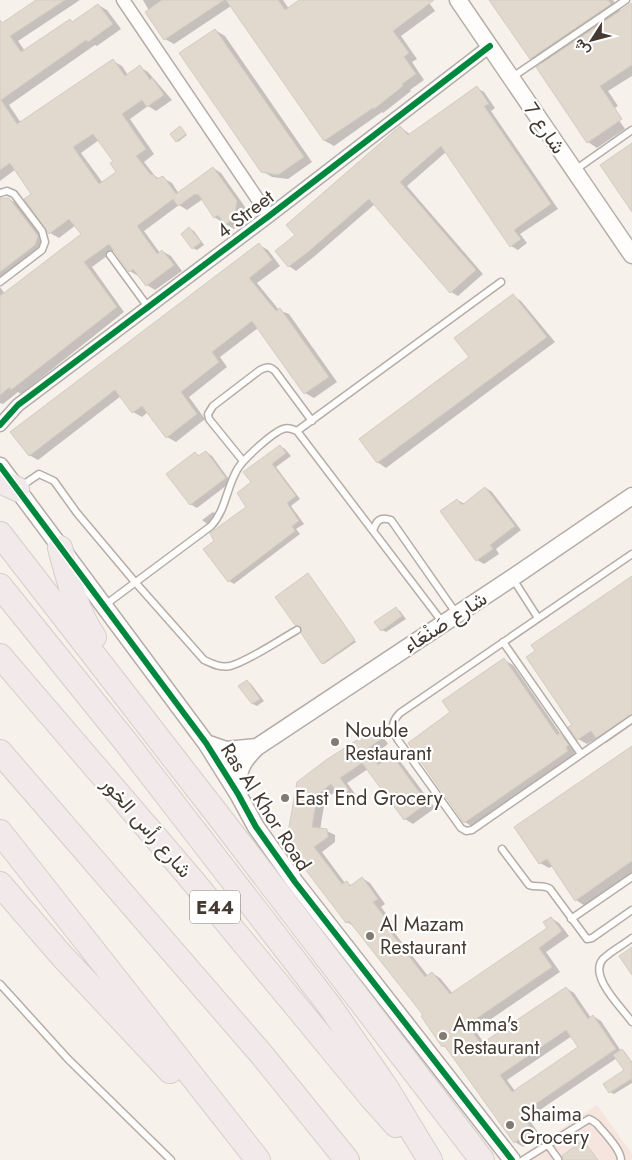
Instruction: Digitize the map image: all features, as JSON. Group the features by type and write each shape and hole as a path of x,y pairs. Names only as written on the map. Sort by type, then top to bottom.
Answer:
{"highway":[{"path":"0,534 482,1160"},
{"path":"60,548 74,599 83,620 158,723 224,823"},
{"path":"0,586 125,742 329,1005 385,1086 429,1160"},
{"name":"شارع رأس الخور","path":"0,656 187,874 371,1097 429,1160"},
{"path":"0,752 262,1055 347,1160"},
{"path":"0,832 258,1160"},
{"path":"0,884 62,956 252,1160"}],"street":[{"path":"123,0 269,216"},
{"name":"شارع 7","path":"458,0 632,255"},
{"name":"4 Street","path":"0,426 18,405 269,216 490,46"},
{"name":"4 Street","path":"0,412 18,405"},
{"name":"Ras Al Khor Road","path":"0,466 8,485 104,605 206,743 256,827 295,882 512,1160"},
{"name":"شارع صَنْعَاء","path":"238,794 240,768 257,747 632,496"},
{"name":"شارع صَنْعَاء","path":"206,743 226,750 257,747"}],"lane":[{"path":"511,78 626,0"},
{"path":"574,171 632,130"},
{"path":"0,193 7,190 14,194 42,231 45,242 42,250 0,282"},
{"path":"110,255 148,307"},
{"path":"297,431 501,282"},
{"path":"243,461 209,419 208,414 213,406 265,367 271,367 275,371 312,421"},
{"path":"104,605 204,532 218,519 238,468 243,461 283,429 291,428 297,431 373,531 450,619"},
{"path":"8,485 39,474 54,482 77,513 135,582 204,660 216,666 230,666 297,630"},
{"path":"373,531 375,524 379,520 385,518 391,520 450,619"},
{"path":"632,554 395,718 392,726 398,740 461,828 466,831 472,830 632,719"},
{"path":"512,578 538,618"},
{"path":"503,642 581,754"},
{"path":"502,849 527,882 532,886 545,886 550,889 585,938 590,939 632,910"},
{"path":"571,919 632,877"},
{"path":"632,938 602,960 599,969 600,978 632,1022"},
{"path":"0,984 68,1059 171,1160"},
{"path":"523,1160 589,1119 593,1121 618,1150 622,1160"},
{"path":"548,1145 558,1159"}],"shaded area":[{"path":"597,1105 632,1154 632,1160 528,1160 524,1154"}],"building":[{"path":"36,0 65,0 10,36 21,52 70,19 72,22 98,4 113,24 88,42 86,40 1,100 17,124 113,59 125,76 140,65 150,80 152,78 164,95 147,107 142,100 122,114 146,149 136,156 151,175 153,174 157,179 163,176 176,194 213,167 237,201 234,218 225,225 218,215 214,218 198,194 195,194 178,206 173,199 137,226 157,254 162,250 174,265 146,286 133,269 129,272 109,244 84,262 117,307 11,390 10,387 0,395 0,296 81,234 69,219 49,234 24,199 31,194 10,163 0,170 0,20 2,23","holes":["93,134 113,161 110,163 116,172 99,184 73,147"]},
{"path":"162,0 224,0 164,40 145,12"},
{"path":"226,0 278,0 285,10 299,0 434,0 393,31 409,53 404,57 416,74 374,109 324,141"},
{"path":"489,0 608,0 611,4 530,59"},
{"path":"632,3 632,65 600,86 622,119 587,143 536,67"},
{"path":"215,29 304,157 278,175 261,172 179,53"},
{"path":"477,86 489,104 484,106 551,204 514,230 521,239 510,247 441,146 400,182 476,270 450,293 369,199 288,267 275,251 295,235 286,225 400,126 408,135"},
{"path":"180,126 186,134 176,142 170,134"},
{"path":"632,143 632,212 600,165"},
{"path":"0,198 9,198 38,236 35,245 0,272"},
{"path":"189,227 201,242 192,249 181,234"},
{"path":"259,243 272,260 249,278 276,311 280,308 329,377 304,394 252,321 212,352 219,362 181,392 197,414 166,438 142,406 132,413 115,390 29,456 10,432"},
{"path":"513,294 547,337 377,463 359,439 469,357 454,338"},
{"path":"280,445 286,453 272,464 296,496 287,503 299,521 292,526 295,531 228,582 203,549 214,541 210,533 246,507 237,493 251,482 243,472"},
{"path":"206,451 226,478 190,505 166,474 195,452 198,456"},
{"path":"485,487 515,526 490,545 493,549 476,561 440,511 457,499 462,505"},
{"path":"308,573 355,640 322,664 301,633 301,627 295,625 275,597"},
{"path":"632,576 632,714 596,738 591,731 577,740 568,727 572,725 526,657 535,651 531,645"},
{"path":"396,607 402,616 381,631 374,622"},
{"path":"504,658 557,735 560,733 569,745 566,747 568,751 464,823 408,743 450,712 442,701"},
{"path":"247,680 260,699 252,704 238,686"},
{"path":"374,729 381,739 367,749 378,765 392,755 427,803 404,820 362,763 340,778 349,790 341,797 331,784 317,795 312,827 327,829 328,837 314,847 342,884 347,881 350,886 362,877 378,899 373,902 389,923 386,926 425,977 432,972 450,994 547,928 543,922 551,917 562,931 539,948 552,967 467,1025 481,1044 566,987 588,1019 593,1015 616,1049 521,1114 532,1130 514,1143 444,1045 442,1047 421,1016 423,1015 349,921 346,923 286,844 297,782 326,760","holes":["566,1030 578,1047 512,1092 500,1075"]},
{"path":"632,746 632,861 575,901 547,859 539,864 514,827"},
{"path":"632,947 632,975 619,956"},
{"path":"622,1049 632,1063 632,1081 631,1079 609,1093 603,1084 624,1070 613,1055"},
{"path":"583,1140 598,1160 563,1160 562,1156"}],"cycle path":[{"path":"0,425 18,405 269,216 490,46"},
{"path":"0,466 206,743 256,827 295,882 512,1160"}],"place":[{"name":"Nouble Restaurant","path":"335,742"},
{"name":"East End Grocery","path":"285,798"},
{"name":"Al Mazam Restaurant","path":"370,936"},
{"name":"Amma's Restaurant","path":"443,1036"},
{"name":"Shaima Grocery","path":"510,1125"}]}
